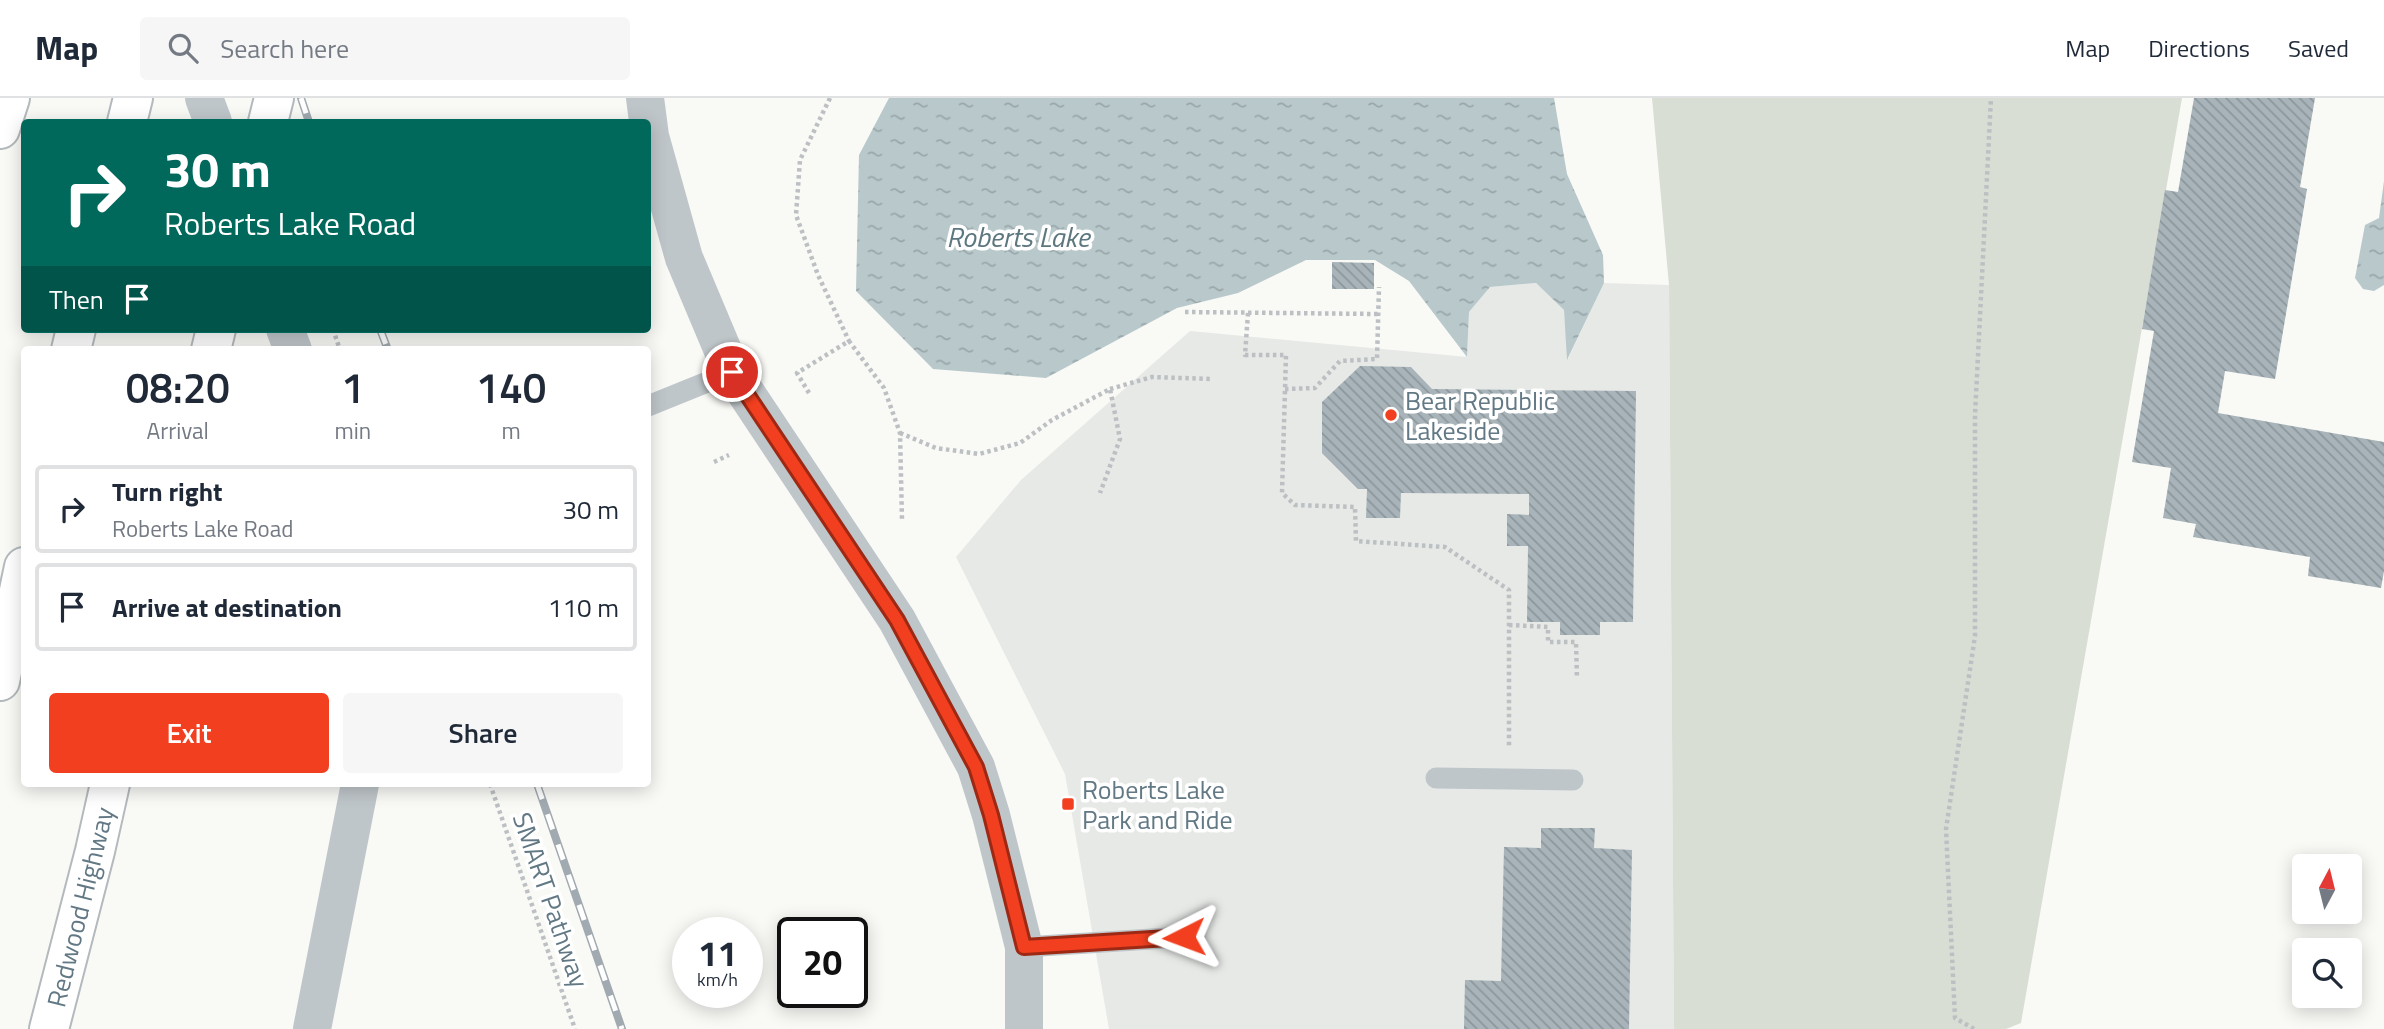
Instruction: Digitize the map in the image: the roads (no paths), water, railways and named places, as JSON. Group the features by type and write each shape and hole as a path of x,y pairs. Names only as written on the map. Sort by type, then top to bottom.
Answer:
{"highway":[{"path":"0,129 10,98"},
{"path":"128,119 133,98"},
{"path":"269,119 274,98"},
{"path":"0,681 21,581"},
{"name":"Redwood Highway","path":"49,1029 109,787"},
{"path":"75,1029 95,851"}],"street":[{"path":"204,98 212,119"},
{"path":"645,98 648,119"},
{"path":"651,140 684,258 732,372 897,620 976,767 991,815 1024,947 1024,1029"},
{"path":"312,1029 359,787"}],"lane":[{"path":"651,405 732,372"},
{"path":"1436,778 1573,780"},
{"path":"1024,947 1184,937"}],"water":[{"name":"Roberts Lake","path":"889,98 1554,98 1567,174 1603,255 1604,283 1567,360 1564,310 1536,283 1490,287 1469,312 1467,357 1409,281 1375,260 1306,260 1238,293 1177,308 1046,378 933,369 856,291 859,155"},
{"path":"2384,181 2384,285 2374,291 2363,289 2355,278 2365,225 2379,218"}],"railway":[{"path":"301,98 308,119"},
{"path":"382,333 386,346"},
{"path":"538,787 622,1029"}],"place":[{"name":"Bear Republic Lakeside","path":"1391,415"},
{"name":"Roberts Lake Park and Ride","path":"1068,804"}]}
